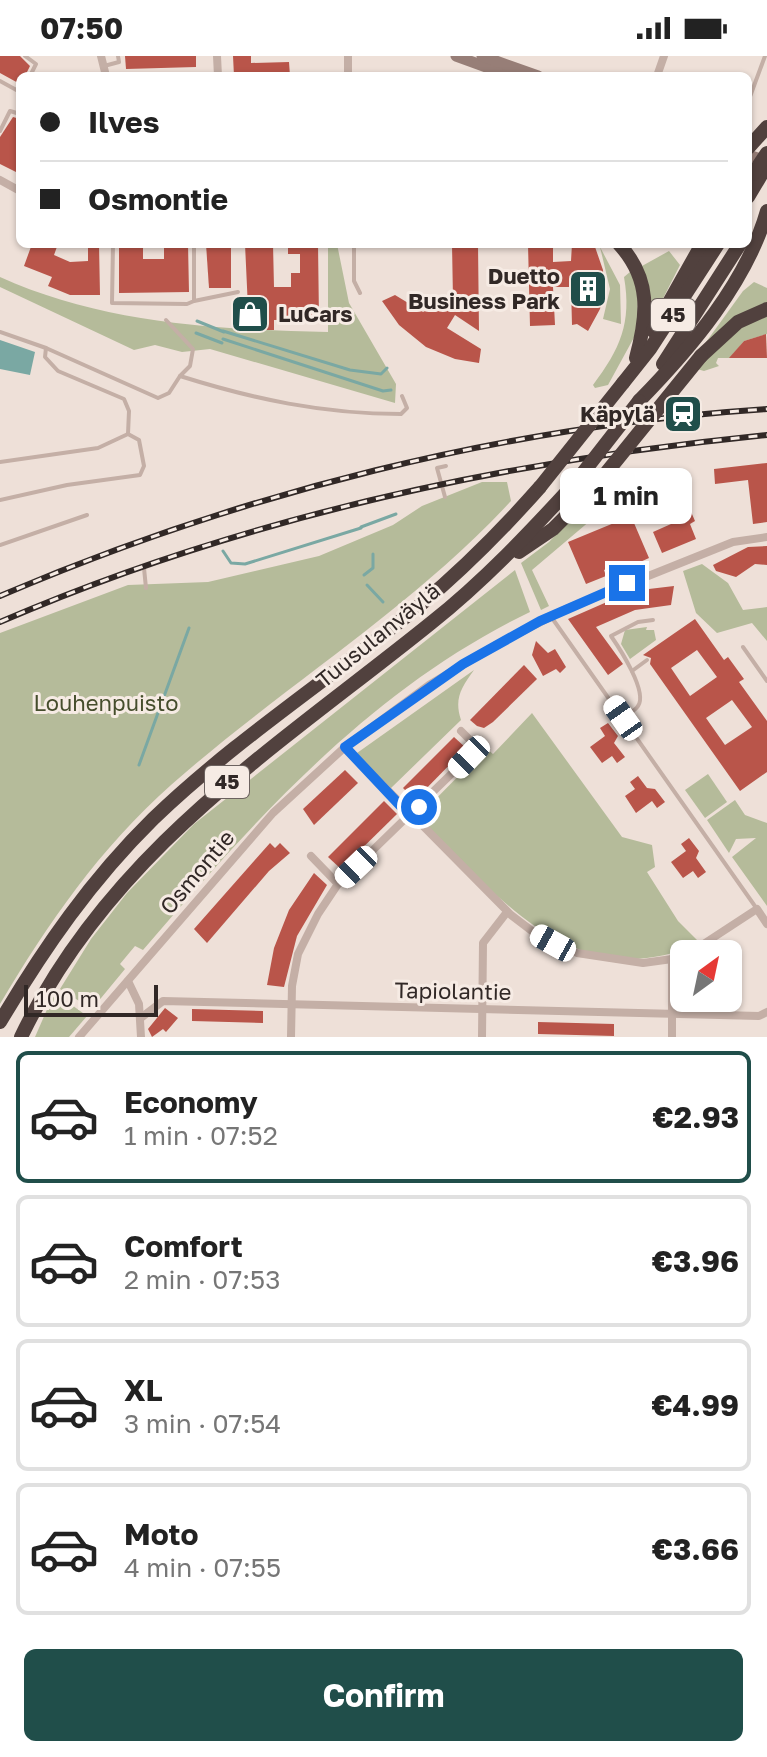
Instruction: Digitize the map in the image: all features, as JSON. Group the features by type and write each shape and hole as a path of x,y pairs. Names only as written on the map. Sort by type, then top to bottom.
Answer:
{"highway":[{"path":"759,171 767,153"},
{"path":"752,225 767,204"},
{"path":"752,247 767,211"},
{"path":"623,248 632,258 643,280 646,298 636,358"},
{"path":"623,383 700,248"},
{"name":"Tuusulanväylä","path":"0,1022 72,909 155,818 215,764 420,604 477,554 540,487 650,349 715,248"},
{"name":"Tuusulanväylä","path":"21,1037 58,968 90,922 170,834 229,780 486,576 575,483 657,378 738,248"},
{"path":"657,378 702,329 751,248"},
{"path":"486,576 553,529 594,488 701,356 738,322 767,309"}],"main road":[{"path":"456,56 500,72"},
{"path":"482,56 527,72"}],"street":[{"path":"101,56 105,71"},
{"name":"Osmontie","path":"79,1037 257,828 345,747 453,669 551,616 733,542 767,537"},
{"path":"291,1037 291,1005 302,944 338,884 478,748 461,731"},
{"path":"345,747 507,912 532,931 577,953 643,963 670,959"},
{"path":"311,856 338,884"},
{"path":"710,940 757,909 767,924"},
{"path":"482,1037 483,943 507,912"},
{"path":"128,981 142,1017 141,1037"},
{"name":"Tapiolantie","path":"142,1017 163,1001 759,1016 767,1012"},
{"path":"672,1013 672,1037"}],"lane":[{"path":"25,56 36,63 32,72"},
{"path":"105,71 119,62 118,56"},
{"path":"752,91 765,56"},
{"path":"0,131 10,111 16,113"},
{"path":"113,248 112,303 194,301 238,292"},
{"path":"194,248 194,301"},
{"path":"354,248 354,281 360,293"},
{"path":"0,332 46,348 158,398 169,393 190,366 193,349 166,320"},
{"path":"46,348 45,357 58,371 124,399 129,411 128,434"},
{"path":"180,376 317,411 401,414 407,408 402,396"},
{"path":"0,462 98,448 128,434"},
{"path":"0,500 67,485 140,475 144,466 139,440 128,434"},
{"path":"445,497 437,468 446,466"},
{"path":"0,545 87,515"},
{"path":"144,568 146,588"},
{"path":"551,616 757,909"},
{"path":"623,718 636,708 640,700 632,671 611,636 638,622 653,620"},
{"path":"743,647 767,681"},
{"path":"632,671 647,660"}],"green space":[{"path":"328,248 338,248 349,303 396,384 395,403 210,349 182,352 155,345 134,350 0,287 0,277 78,305 119,314 203,326 328,332"},
{"path":"600,248 620,285 621,324 603,319 610,289"},
{"path":"669,251 680,265 651,322 652,303 642,266"},
{"path":"630,272 638,286 637,332 608,385 595,388 593,385 622,335 626,308 624,277"},
{"path":"754,282 767,288 767,303 701,349 743,291"},
{"path":"767,317 767,334 744,341 730,358 718,358 716,363 719,366 704,371 697,369 734,331"},
{"path":"613,474 628,477 604,509 532,570 549,606 541,610 521,563 549,542"},
{"name":"Louhenpuisto","path":"482,482 507,482 511,501 431,578 213,749 145,809 77,888 0,1004 0,633 128,585 208,582 319,556 393,525 422,506"},
{"path":"702,564 728,583 743,610 767,607 767,641 752,623 717,633 696,613 683,571"},
{"path":"515,570 530,612 473,643 419,678 319,760 228,853 143,950 135,946 120,964 125,969 92,1009 60,989 91,939 127,893 194,824"},
{"path":"647,627 646,630 654,630 656,640 630,659 621,644 625,630"},
{"path":"474,670 460,694 458,706 461,720 390,789 357,753"},
{"path":"532,713 622,837 652,845 655,867 647,872 678,921 697,940 670,940 670,952 655,957 614,958 576,949 542,931 478,878 418,817 486,748 493,754"},
{"path":"708,774 727,802 705,818 685,790"},
{"path":"735,800 745,815 767,823 767,906 732,857 756,838 736,839 729,853 707,820"},
{"path":"58,995 87,1016 69,1037 35,1037 52,998"}],"water":[{"path":"0,340 35,352 30,375 0,369"}],"building":[{"path":"0,56 20,56 30,66 27,72 16,72 16,82 0,73"},
{"path":"125,56 196,56 196,67 126,69"},
{"path":"233,56 251,56 251,63 289,62 290,72 234,72"},
{"path":"13,117 16,118 16,172 0,164 0,137"},
{"path":"31,248 57,248 54,255 70,262 88,261 88,248 99,248 100,295 70,295 48,286 52,277 24,266"},
{"path":"119,248 143,248 143,259 164,259 164,248 188,248 189,292 119,293"},
{"path":"206,248 231,248 231,288 209,288"},
{"path":"245,248 273,248 274,287 291,287 291,273 300,273 300,254 288,254 288,248 318,248 319,319 274,320 274,330 249,330"},
{"path":"452,248 478,248 479,331 455,315 447,328 481,349 479,363 455,359 426,347 399,325 382,301 395,295 423,312 453,299"},
{"name":"Duetto Business Park","path":"528,248 553,248 553,262 571,261 572,248 595,248 603,270 604,291 600,309 588,331 577,324 572,325 571,287 553,287 555,325 530,326"},
{"path":"766,334 767,358 729,358 744,341"},
{"path":"767,463 767,522 753,524 748,480 715,484 714,469"},
{"path":"683,493 695,521 690,524 696,539 662,553 653,532 671,524 662,502"},
{"path":"631,516 649,558 627,568 624,562 604,570 606,576 586,584 568,542"},
{"path":"767,546 767,565 755,564 736,577 716,571 713,565 748,547"},
{"path":"674,586 671,605 635,610 596,627 623,664 608,675 568,619 632,591"},
{"path":"695,619 724,660 728,657 744,679 739,682 767,721 767,772 740,791 650,664 651,658 643,655","holes":["697,650 717,677 690,696 671,668","732,700 752,727 725,745 706,718"]},
{"path":"536,641 548,653 555,649 566,667 560,673 556,669 543,676 532,655"},
{"path":"524,665 537,679 484,728 470,720"},
{"path":"608,723 618,736 614,743 625,757 617,763 612,756 602,763 590,747 605,736 600,728"},
{"path":"454,737 466,748 415,800 403,788"},
{"path":"345,770 358,783 314,825 303,809"},
{"path":"638,776 647,788 655,789 665,802 657,808 652,801 636,813 625,796 635,789 630,782"},
{"path":"384,801 397,814 341,869 328,857"},
{"path":"689,838 699,851 696,858 706,872 698,878 693,871 683,878 671,862 686,851 681,844"},
{"path":"270,843 275,848 280,843 290,853 269,871 207,943 194,929"},
{"path":"314,873 327,885 297,936 284,987 267,985 274,948 289,910"},
{"path":"165,1008 178,1018 166,1032 163,1029 152,1037 148,1029"},
{"path":"192,1009 263,1011 263,1023 192,1021"},
{"path":"538,1022 614,1024 614,1036 538,1034"}],"waterway":[{"path":"197,321 224,332"},
{"path":"223,331 350,370 381,374 387,368"},
{"path":"196,333 222,343"},
{"path":"223,339 383,391 391,390"},
{"path":"361,527 396,514"},
{"path":"223,551 231,563 245,564 361,528"},
{"path":"364,575 373,568 373,554"},
{"path":"367,585 383,602"},
{"path":"139,765 189,628"}],"railway":[{"path":"0,596 91,559 185,526 376,470 473,448 571,431 767,409"},
{"path":"0,622 185,552 376,499 570,460 767,435"}],"place":[{"name":"Duetto Business Park","path":"588,289"},
{"name":"LuCars","path":"250,314"},
{"name":"Käpylä","path":"683,414"}],"route":[{"path":"419,807 410,816 345,747 463,664 540,621 627,583"}]}
